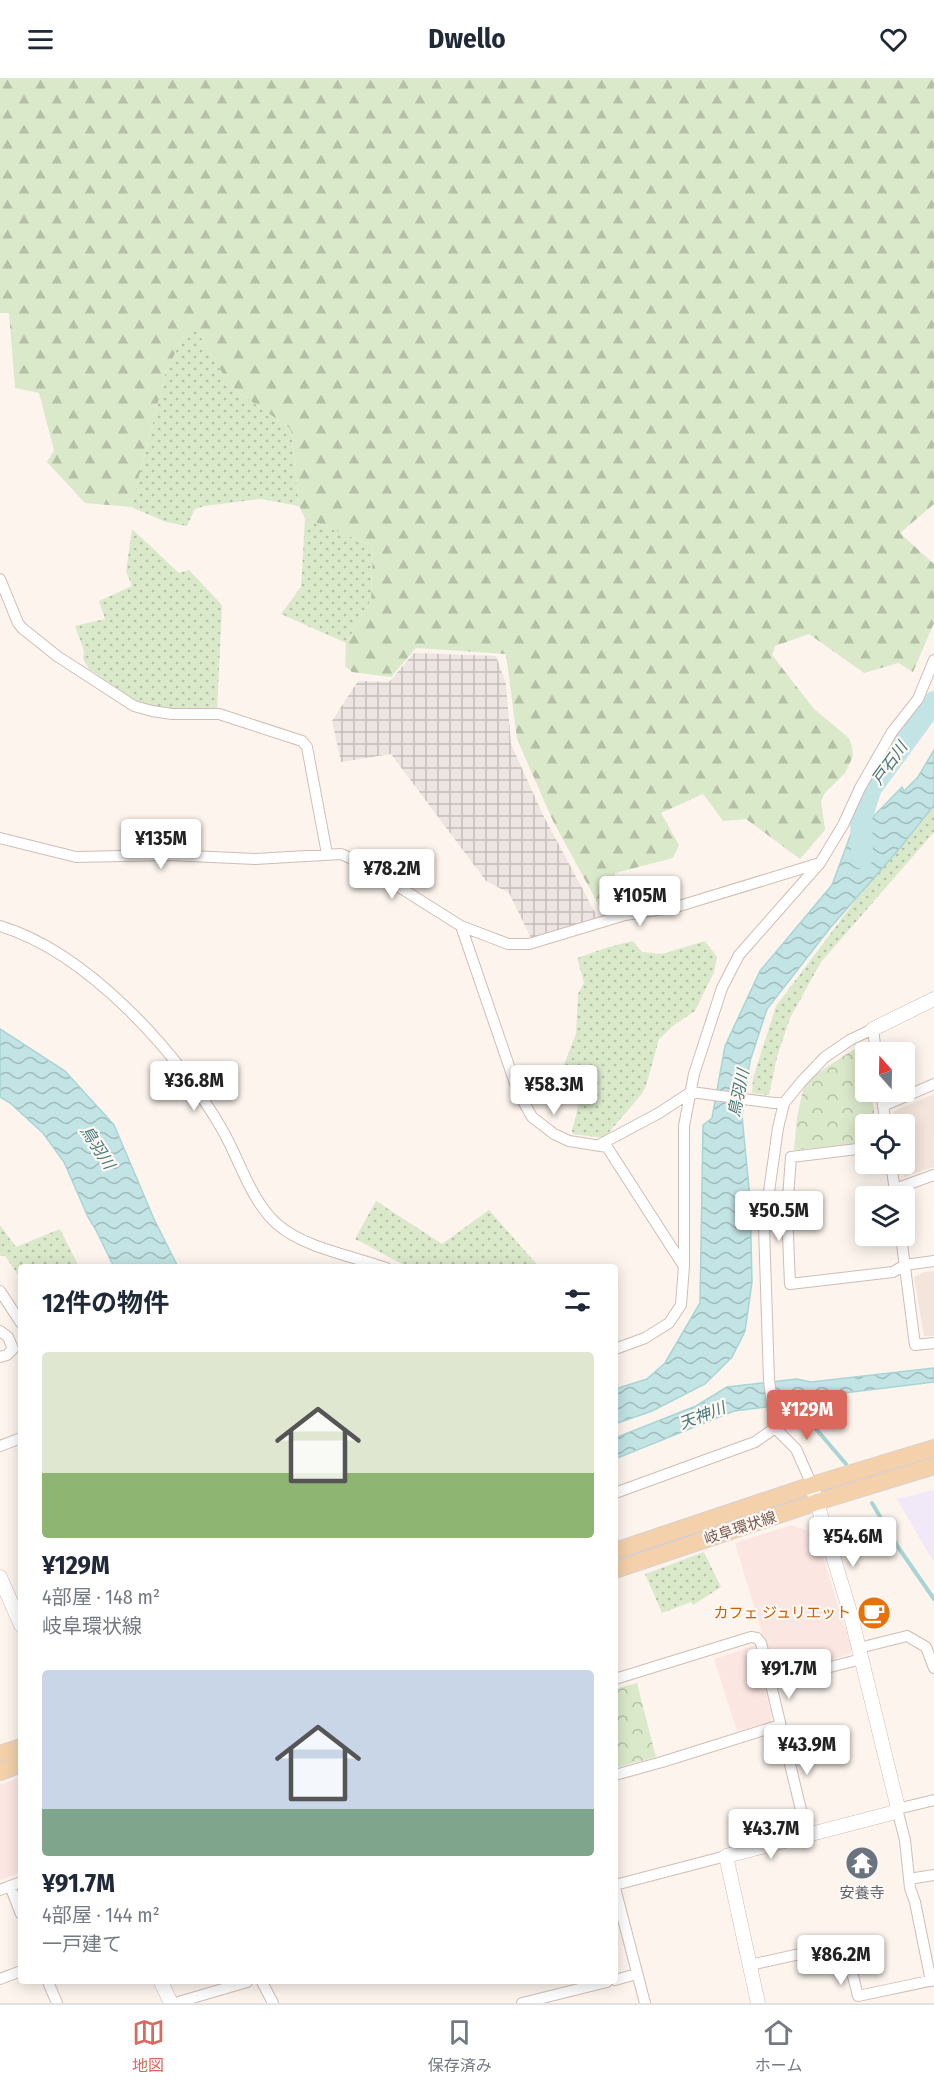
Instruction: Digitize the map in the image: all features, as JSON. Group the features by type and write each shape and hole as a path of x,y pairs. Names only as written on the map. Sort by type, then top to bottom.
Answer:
{"main road":[{"name":"岐阜環状線","path":"618,1550 812,1485 934,1448"},
{"name":"岐阜環状線","path":"618,1569 817,1502 934,1466"},
{"path":"0,1754 18,1748"},
{"path":"0,1772 18,1765"}],"street":[{"path":"0,579 22,628 57,656 134,706 172,714 219,714 302,741 307,747 327,854"},
{"path":"618,1348 645,1338 669,1323 681,1305 684,1266 684,1126 694,1074 722,988 739,955 820,863 843,825 860,788 892,732 918,699 934,660"},
{"path":"0,838 76,857 169,855 255,859 341,854 361,863 461,926 508,944 529,944 625,915 676,907 820,863"},
{"path":"0,926 46,945 87,973 133,1014 183,1071 223,1130 258,1200 276,1224 295,1237 374,1264"},
{"path":"461,926 518,1092 532,1117 554,1134 569,1141 607,1147 684,1266"},
{"path":"750,1965 845,1944 858,1996 932,1980 909,1879 905,1840 897,1804 850,1612 812,1485 796,1449 775,1428 769,1380 764,1227 778,1128 779,1103 825,1057 850,1040 934,999"},
{"path":"873,1029 875,1042"},
{"path":"883,1106 934,1084"},
{"path":"599,1145 659,1113 691,1092 779,1103"},
{"path":"882,1102 884,1114"},
{"path":"855,1149 791,1157 787,1211 790,1284 893,1272 905,1265 934,1261"},
{"path":"910,1186 934,1175"},
{"path":"902,1246 915,1345 934,1343"},
{"path":"0,1292 18,1319"},
{"path":"0,1331 8,1337 13,1349 8,1355 0,1358"},
{"path":"618,1492 755,1442 775,1428"},
{"path":"0,1446 18,1439"},
{"path":"0,1577 18,1615"},
{"path":"770,1682 860,1654 907,1636 926,1647 934,1668"},
{"path":"618,1678 751,1637 757,1638 807,1835"},
{"path":"618,1774 780,1725"},
{"path":"618,1885 934,1800"},
{"path":"726,1856 758,2003"},
{"path":"909,1879 934,1875"},
{"path":"10,1886 18,1906"},
{"path":"618,1898 645,2003"},
{"path":"0,1979 18,1972"},
{"path":"618,1979 637,1974"},
{"path":"49,1984 57,2003"},
{"path":"162,1984 173,2003 240,1984"},
{"path":"263,1984 273,2003"},
{"path":"522,2003 599,1984"}],"shaded area":[{"path":"414,653 496,656 506,684 511,744 543,815 598,918 531,938 509,893 486,881 391,754 341,762 332,721 358,681 389,682"},
{"path":"934,1094 934,1167 915,1173 915,1114 893,1114 893,1112"},
{"path":"934,1271 934,1336 924,1336 914,1277"},
{"path":"934,1490 934,1560 933,1561 897,1499"},
{"path":"792,1525 816,1534 852,1650 848,1655 777,1673 773,1669 735,1543"},
{"path":"754,1646 772,1717 770,1722 737,1731 714,1659"},
{"path":"18,1778 18,1873 0,1880 0,1785"}],"green space":[{"path":"0,78 934,78 934,504 900,533 934,564 934,623 913,672 898,663 864,673 809,634 775,646 772,655 814,709 849,738 852,747 853,756 845,773 825,793 821,801 825,830 800,859 746,819 723,821 703,794 661,813 679,845 673,858 615,873 622,909 603,913 553,821 517,739 506,654 416,648 391,677 352,672 345,666 346,643 371,600 373,546 305,518 299,506 291,429 238,392 226,379 197,331 188,328 166,371 131,507 85,503 47,462 54,450 39,393 15,388 9,313 0,313"},
{"path":"188,327 197,331 226,379 238,392 291,429 299,506 261,499 204,506 195,509 187,526 166,522 131,507 166,371"},
{"path":"305,518 373,546 371,600 346,643 281,614 301,587"},
{"path":"132,529 179,573 189,570 222,605 217,711 146,708 89,669 83,659 84,651 75,626 105,619 99,601 132,586 126,571"},
{"path":"934,796 934,832 821,962 790,1018 777,1057 769,1095 752,1093 753,1078 776,1006"},
{"path":"633,941 642,952 662,954 705,941 717,957 714,972 695,1011 674,1025 659,1039 646,1086 641,1095 604,1138 573,1134 578,1099 563,1067 576,1034 578,994 584,983 577,958"},
{"path":"855,1049 855,1102 873,1102 874,1114 855,1114 855,1144 794,1150 797,1117 805,1081"},
{"path":"376,1201 442,1244 489,1210 536,1264 402,1264 355,1239"},
{"path":"0,1225 16,1247 60,1229 78,1264 18,1264 18,1275 5,1256 0,1256"},
{"path":"704,1552 721,1587 693,1605 691,1602 662,1613 645,1574"},
{"path":"637,1683 656,1757 618,1767 618,1688"}],"water":[{"name":"鳥羽川","path":"934,750 934,805 900,848 830,928 767,1009 750,1061 742,1116 750,1198 752,1282 745,1331 732,1357 705,1384 652,1411 618,1423 618,1388 647,1379 665,1363 700,1303 703,1125 712,1118 725,1046 760,971 832,885 852,831 866,824 902,787 904,791 918,777"},
{"name":"鳥羽川","path":"0,1029 65,1071 114,1125 154,1219 176,1264 113,1264 88,1217 64,1162 43,1133 10,1103 0,1097"},
{"name":"天神川","path":"934,1368 934,1382 815,1397 805,1402 734,1411 618,1458 618,1437 696,1406 727,1387 797,1379 811,1382"}],"waterway":[{"name":"戸石川","path":"862,858 861,818 871,788 934,702"},
{"path":"795,1399 805,1416 846,1464"},
{"path":"872,1503 898,1547 934,1599"}],"place":[{"name":"カフェ ジュリエット","path":"874,1613"},
{"name":"安養寺","path":"862,1863"}]}
